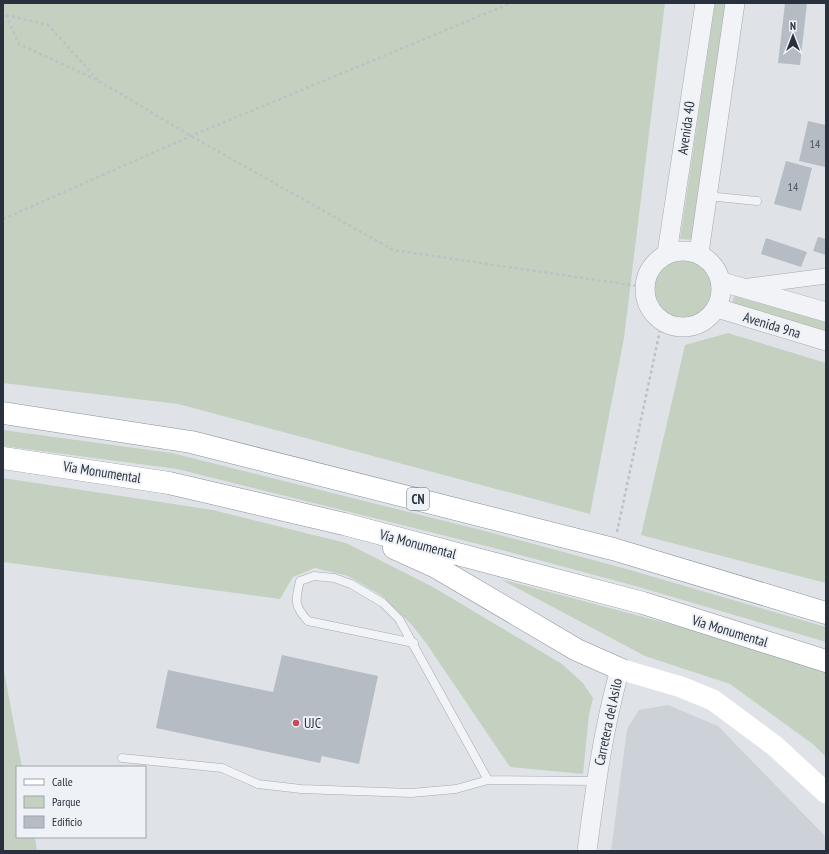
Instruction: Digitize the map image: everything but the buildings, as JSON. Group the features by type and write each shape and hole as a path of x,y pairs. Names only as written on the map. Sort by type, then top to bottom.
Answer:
{"highway":[{"name":"CN","path":"3,413 191,442 613,549 826,613"},
{"name":"Vía Monumental","path":"3,458 169,482 344,524 643,604 826,661"},
{"path":"344,524 436,567 577,650 620,669"}],"main road":[{"name":"Carretera del Asilo","path":"620,669 681,687 713,700 775,746 826,792"}],"street":[{"name":"Avenida 40","path":"667,253 705,3"},
{"path":"699,253 735,3"},
{"path":"730,285 710,260 699,253 683,250 667,253 656,262 648,273 644,288 646,300 652,312 662,321 676,327 692,326 706,320 717,308 722,296 730,285 826,276"},
{"name":"Avenida 9na","path":"730,285 826,312"},
{"name":"Avenida 9na","path":"717,308 826,341"},
{"name":"Carretera del Asilo","path":"587,851 596,780 609,706 620,669"}],"lane":[{"path":"707,196 757,201"},
{"path":"414,643 308,621 299,612 295,599 300,581 314,576 334,578 350,584 383,603 399,619 414,643 488,780"},
{"path":"122,758 222,768 258,784 301,789 411,793 456,789 488,780 596,780"}],"path":[{"path":"3,219 191,136 511,3"},
{"path":"99,81 48,25 6,15 19,44 99,81 191,136 393,250 644,288"},
{"path":"613,549 662,321"}],"shaded area":[{"path":"668,705 718,726 826,837 826,851 611,851 627,729 639,710"}],"green space":[{"path":"3,3 665,3 624,338 590,514 178,404 3,383"},
{"path":"715,3 726,3 693,240 680,239"},
{"path":"682,259 694,261 707,272 710,277 712,289 710,301 699,314 694,317 682,319 670,317 657,306 654,301 652,289 654,277 665,264 670,261"},
{"path":"734,296 826,322 826,333 732,305"},
{"path":"728,333 826,363 826,583 641,535 685,345"},
{"path":"3,430 172,453 489,532 630,570 826,627 826,642 635,586 494,548 177,469 3,446"},
{"path":"3,478 213,510 346,543 433,587 562,664 583,683 593,698 589,715 583,774 510,767 426,643 411,624 382,596 348,576 315,568 293,577 280,599 3,562"},
{"path":"500,579 775,652 826,670 826,757 814,745 730,684 645,656"},
{"path":"3,666 22,766 16,766 16,838 35,838 37,851 3,851"}],"place":[{"name":"UJC","path":"296,723"}]}
